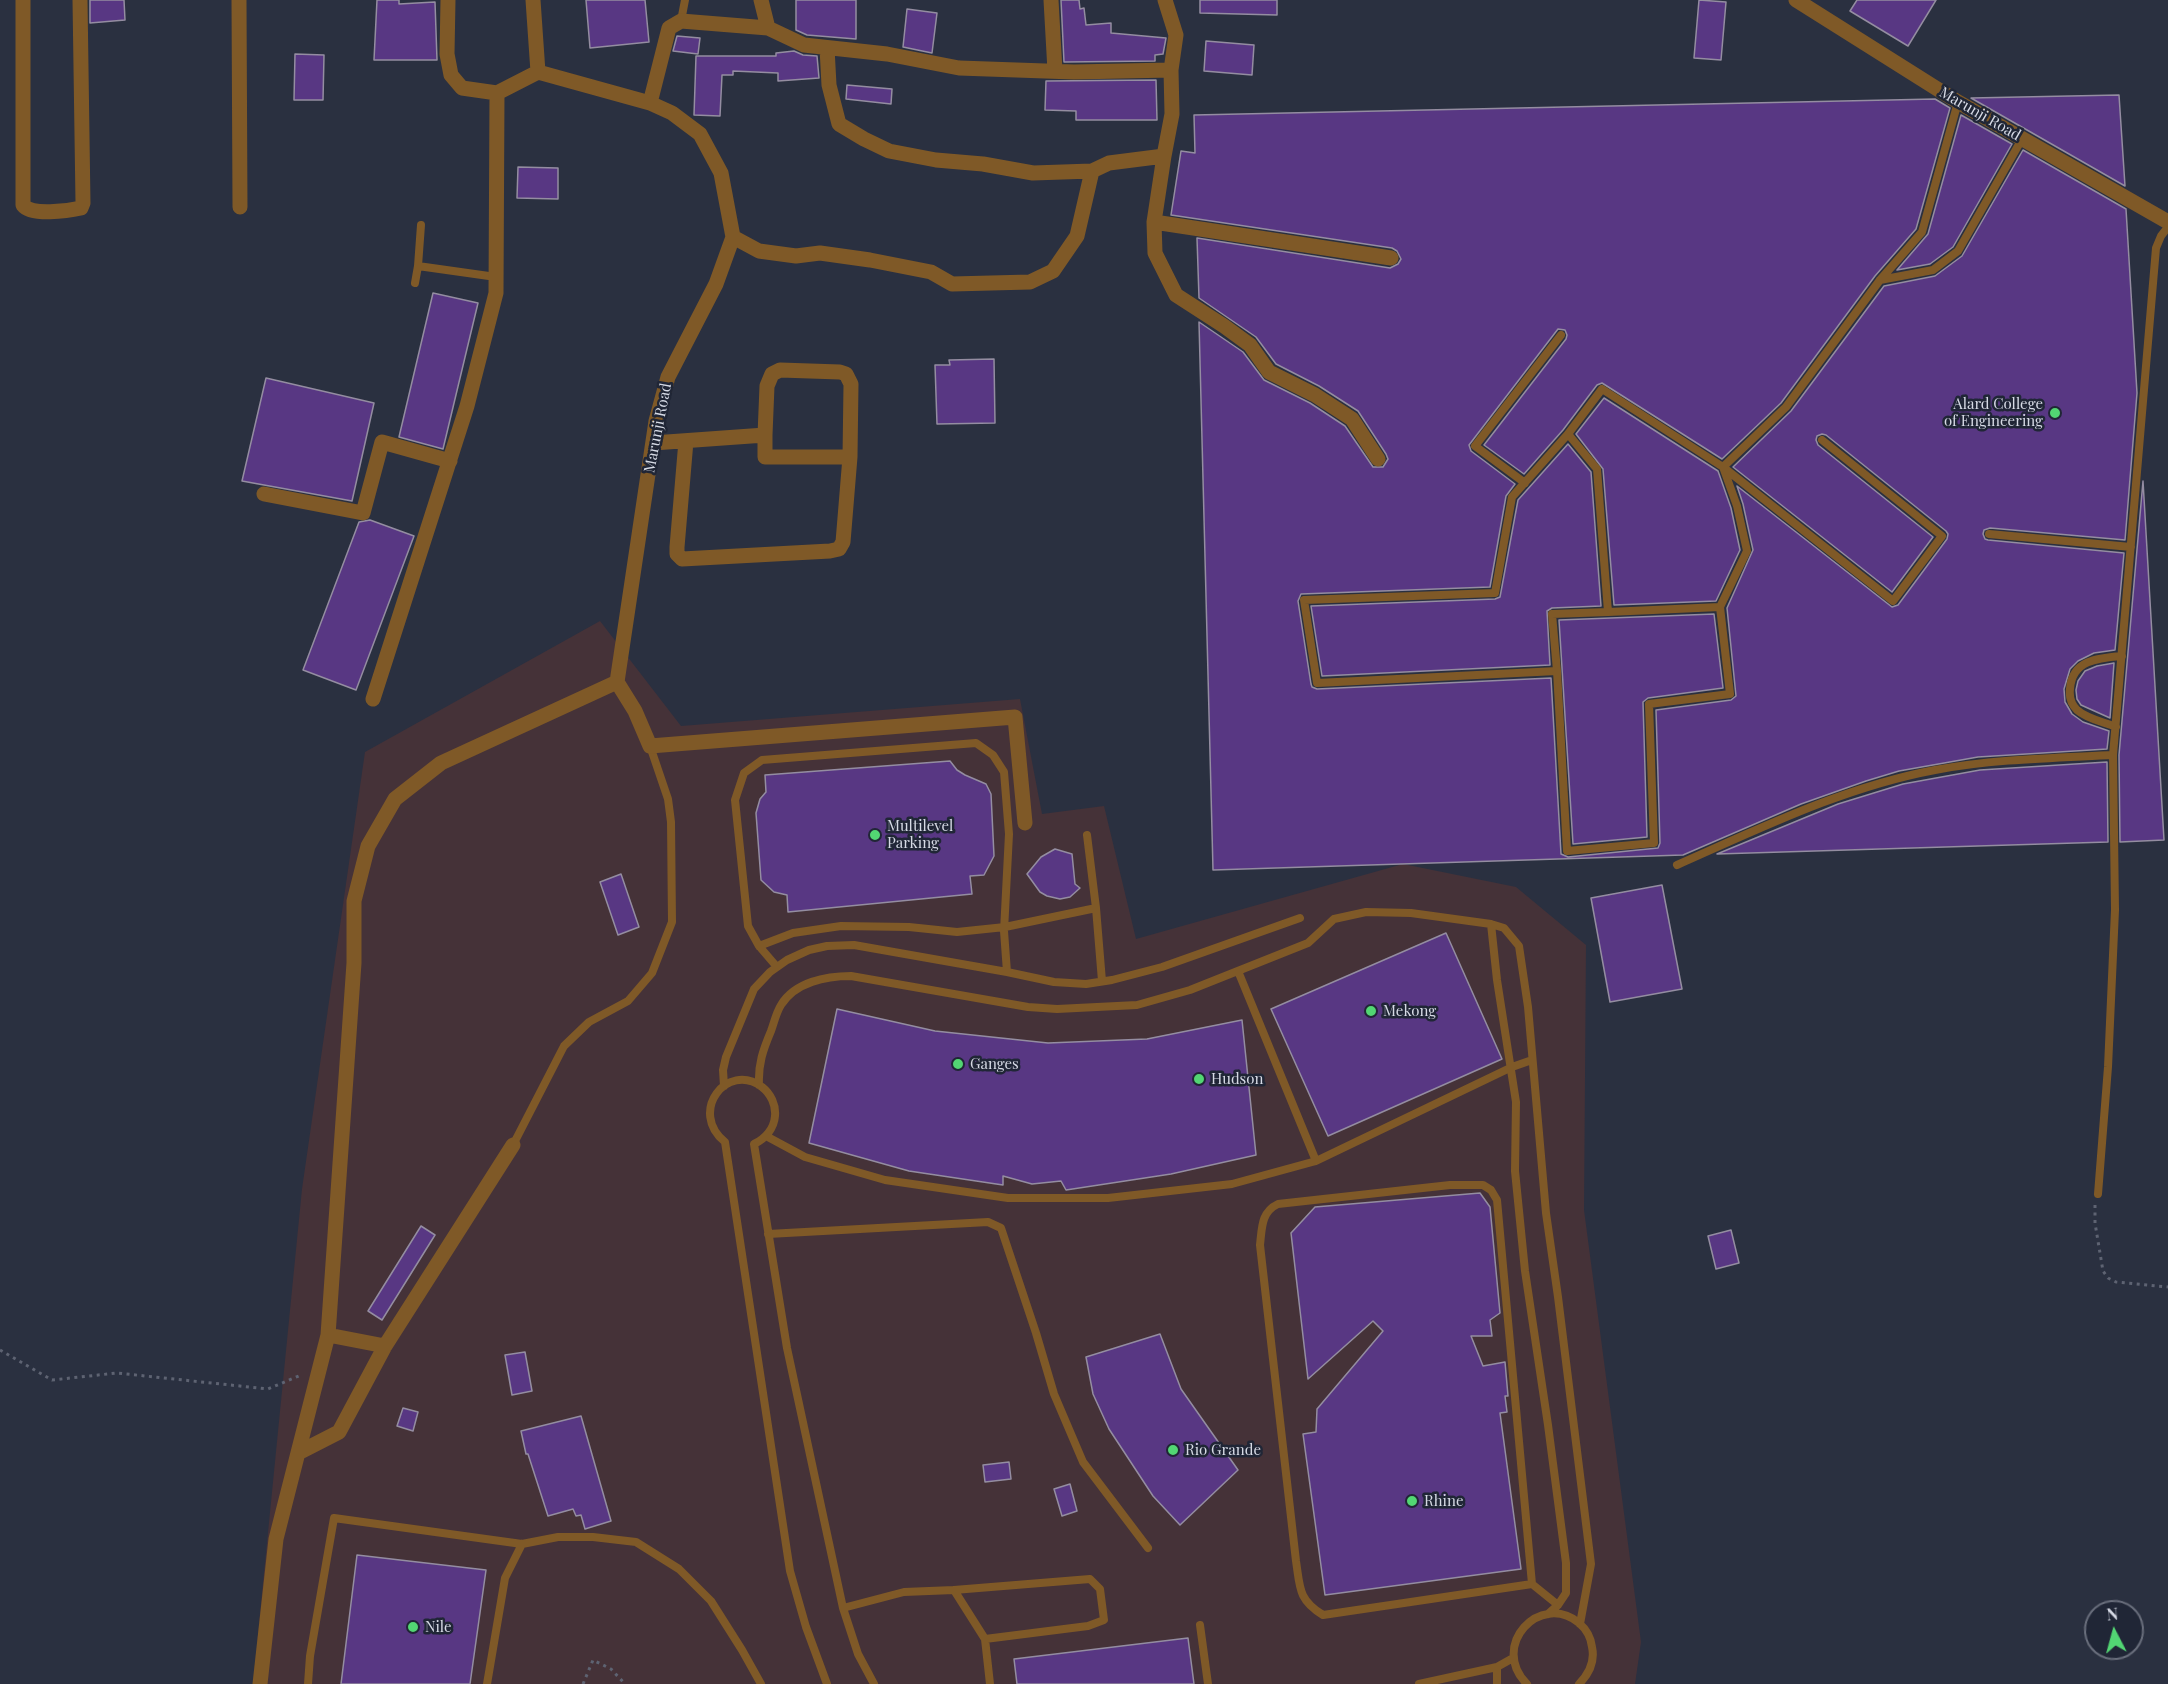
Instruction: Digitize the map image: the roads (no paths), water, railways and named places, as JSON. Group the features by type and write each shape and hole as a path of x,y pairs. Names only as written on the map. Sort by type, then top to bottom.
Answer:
{"street":[{"path":"23,0 23,205 27,210 33,212 74,210 81,208 83,203 80,0"},
{"path":"240,0 240,207"},
{"path":"448,0 447,54 451,75 462,88 497,93 538,72 650,103 672,113 700,134 721,173 733,237 759,251 796,256 820,253 870,260 931,272 951,284 1030,282 1053,271 1077,236 1092,171"},
{"path":"533,0 538,72"},
{"path":"761,0 768,28"},
{"path":"1050,0 1055,71"},
{"path":"1165,0 1176,35 1171,70 1172,114 1154,222 1155,253 1176,295 1250,345 1269,372 1314,395 1352,419 1378,459"},
{"name":"Marunji Road","path":"1796,0 1958,102 2168,222"},
{"path":"650,103 669,28 681,21 768,28 804,45 888,54 959,68 1055,71 1171,70"},
{"path":"827,48 829,85 839,124 889,151 1033,173 1092,171 1109,164 1164,156"},
{"path":"373,699 467,406 496,293 497,93"},
{"path":"1154,222 1391,258"},
{"name":"Marunji Road","path":"617,682 656,421 668,377 716,284 733,237"},
{"path":"686,441 677,547 677,554 682,559 830,551 839,549 843,542 850,457 851,384 846,374 840,372 780,370 772,374 767,386 765,458 850,457"},
{"path":"653,443 765,435"},
{"path":"264,494 363,513 382,442 450,461"},
{"path":"260,1684 276,1539 328,1335 354,963 354,901 368,846 395,799 441,763 617,682 634,711 650,746 1015,717 1025,823"},
{"path":"298,1453 339,1432 385,1346 513,1145"},
{"path":"328,1335 385,1346"}],"lane":[{"path":"681,21 685,0"},
{"path":"1723,467 1786,407 1880,280 1922,232 1958,102"},
{"path":"1880,280 1933,270 1958,251 2022,139"},
{"path":"415,283 421,225"},
{"path":"2098,1194 2108,1067 2115,910 2113,755 2156,248 2168,227"},
{"path":"418,266 496,277"},
{"path":"1525,483 1475,446 1561,335"},
{"path":"1557,671 1317,683 1304,600 1495,593 1512,497 1568,434 1602,389 1723,467 1893,601 1942,536 1822,440"},
{"path":"1568,434 1597,469 1608,612"},
{"path":"1720,607 1552,614 1567,851 1654,843 1649,704 1730,694 1720,607 1747,551 1737,506 1723,467"},
{"path":"1989,534 2131,547"},
{"path":"2116,727 2088,717 2077,710 2069,691 2076,668 2089,662 2122,656"},
{"path":"777,967 759,946 748,926 735,800 744,773 762,760 976,743 993,755 1004,772 1009,834 1005,927 1007,972"},
{"path":"513,1145 564,1046 589,1022 628,1001 652,973 672,922 671,822 668,799 650,746"},
{"path":"1677,865 1789,815 1839,797 1934,770 1979,764 2113,755"},
{"path":"1087,835 1102,981"},
{"path":"759,946 793,933 842,926 909,927 957,932 1005,927 1096,908"},
{"path":"759,1085 759,1059 781,1005 802,987 831,976 851,976 1028,1007 1057,1009 1137,1005 1190,990 1308,943 1334,919 1366,912 1411,913 1491,924 1504,928 1519,946 1528,1007 1546,1213 1591,1564 1580,1624"},
{"path":"724,1086 723,1070 726,1057 754,989 777,967 809,950 827,946 854,945 1054,982 1086,984 1162,967 1300,918"},
{"path":"1491,924 1497,980 1516,1102 1515,1171 1525,1271 1566,1563 1566,1593 1548,1614 1536,1618 1522,1629 1514,1646 1513,1658 1516,1669 1527,1684"},
{"path":"1238,971 1316,1161"},
{"path":"766,1136 806,1157 885,1180 1008,1198 1108,1198 1232,1184 1316,1161 1512,1067 1532,1060"},
{"path":"827,1684 806,1627 790,1571 725,1142 714,1132 709,1118 713,1097 724,1086 738,1081 759,1085 770,1095 775,1109 774,1123 766,1136 754,1144 787,1348 843,1608 858,1654 874,1684"},
{"path":"1532,1584 1323,1615 1309,1606 1300,1590 1296,1561 1260,1245 1263,1219 1269,1208 1278,1204 1450,1185 1483,1185 1491,1190 1497,1200 1532,1584 1558,1605"},
{"path":"768,1234 988,1222 1001,1228 1054,1395 1083,1462 1148,1548"},
{"path":"308,1684 310,1656 334,1518 522,1544 558,1537 593,1537 636,1542 679,1569 711,1601 761,1684"},
{"path":"487,1684 505,1578 522,1544"},
{"path":"843,1608 904,1592 1090,1579 1100,1590 1104,1620 1088,1626 985,1639"},
{"path":"954,1590 985,1639 990,1684"},
{"path":"1548,1614 1565,1616 1580,1624 1588,1633 1593,1656 1586,1678 1579,1684"},
{"path":"1200,1625 1208,1684"},
{"path":"1419,1684 1446,1681 1497,1667 1513,1658"},
{"path":"1497,1667 1497,1684"}],"place":[{"name":"Alard College of Engineering","path":"2055,413"},
{"name":"Multilevel Parking","path":"875,835"},
{"name":"Mekong","path":"1371,1011"},
{"name":"Ganges","path":"958,1064"},
{"name":"Hudson","path":"1199,1079"},
{"name":"Rio Grande","path":"1173,1450"},
{"name":"Rhine","path":"1412,1501"},
{"name":"Nile","path":"413,1627"}]}
